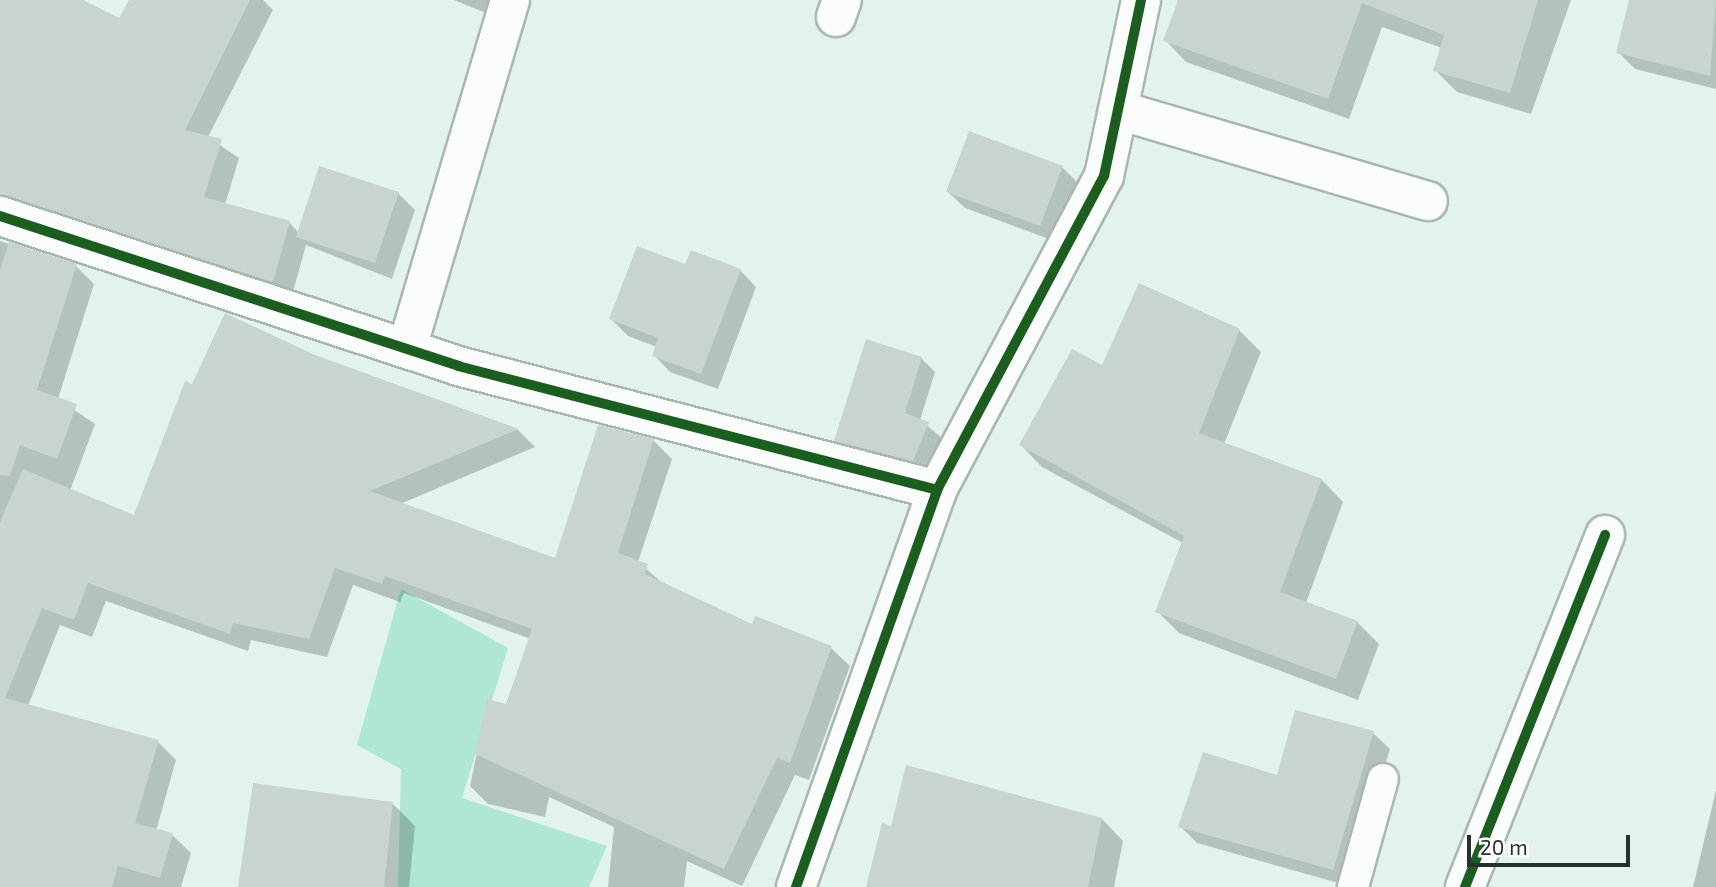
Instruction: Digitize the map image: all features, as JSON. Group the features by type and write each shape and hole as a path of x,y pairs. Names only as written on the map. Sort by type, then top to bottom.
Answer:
{"street":[{"path":"407,348 510,0"},
{"path":"796,887 937,490 1104,176 1141,0"},
{"path":"1118,110 1428,201"},
{"path":"0,216 407,348 937,490"},
{"path":"1465,887 1605,535"}],"lane":[{"path":"1353,887 1383,779"}],"green space":[{"path":"401,589 508,648 462,798 607,846 589,887 398,887 401,769 357,745"}],"building":[{"path":"0,0 83,0 119,18 129,0 250,0 185,130 222,139 204,197 290,221 273,282 0,195"},
{"path":"1178,0 1538,0 1510,93 1433,71 1444,35 1362,3 1328,99 1163,41"},
{"path":"1629,0 1716,0 1710,76 1616,53"},
{"path":"969,131 1063,166 1040,226 946,192"},
{"path":"319,166 399,192 375,263 296,237"},
{"path":"9,242 77,264 37,390 77,404 57,459 20,445 10,476 0,475 0,270"},
{"path":"637,246 685,264 691,250 741,269 701,374 652,356 658,338 609,319"},
{"path":"1139,283 1240,329 1199,433 1322,479 1280,592 1358,621 1336,679 1155,612 1184,536 1019,445 1072,349 1102,365"},
{"path":"225,313 315,355 519,429 370,491 555,558 598,425 654,439 618,553 648,564 645,574 752,624 755,616 832,646 790,763 777,758 724,869 475,754 487,699 506,704 532,629 385,576 382,584 335,568 309,639 233,623 230,634 88,583 74,620 42,608 5,698 159,740 135,823 173,833 160,878 118,866 112,887 0,887 0,522 23,469 134,515 185,381 192,384"},
{"path":"866,339 922,357 905,413 929,422 913,461 834,441"},
{"path":"1295,710 1374,731 1333,870 1178,827 1203,752 1277,775"},
{"path":"906,765 1102,818 1088,887 866,887 882,823 891,826"},
{"path":"253,783 393,802 384,887 238,887"}],"cycle path":[{"path":"796,887 937,490 1104,176 1141,0"},
{"path":"0,216 458,366 937,490"},
{"path":"1465,887 1605,535"}]}
